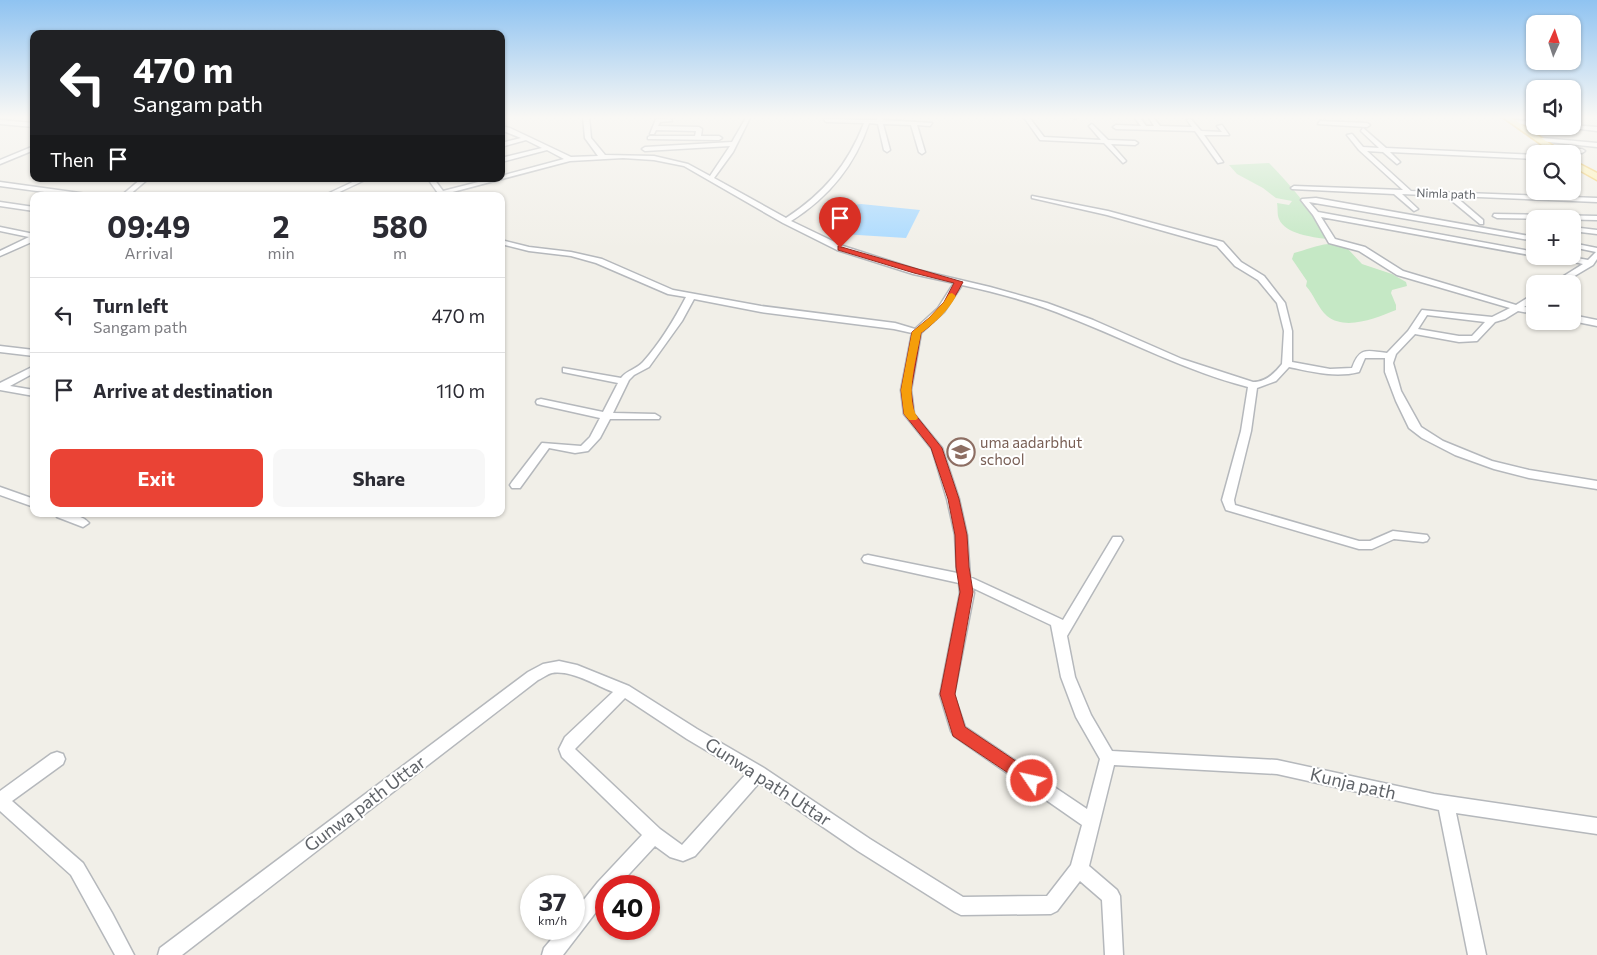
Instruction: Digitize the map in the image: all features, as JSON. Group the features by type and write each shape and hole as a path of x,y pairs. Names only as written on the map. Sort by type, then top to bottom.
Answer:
{"main road":[{"path":"1581,167 1597,177"}],"street":[{"path":"505,177 564,161"},
{"path":"661,161 686,165 786,221 840,248 916,272 1003,292 1031,301 1072,315 1187,365 1253,385 1265,384 1275,377 1287,364 1288,331 1281,303 1261,278 1238,264 1220,244 1108,213 1034,197"},
{"path":"711,178 725,161"},
{"path":"786,221 808,207 828,189 848,161"},
{"path":"1374,161 1409,192"},
{"path":"129,192 141,182"},
{"path":"335,192 357,182"},
{"path":"449,192 485,182"},
{"path":"0,184 59,192"},
{"name":"Nimla path","path":"1294,188 1597,200"},
{"path":"1355,190 1366,201"},
{"path":"1396,192 1414,209"},
{"path":"1448,194 1480,222"},
{"path":"1526,237 1316,200 1304,200 1316,214 1332,241 1362,248 1400,273 1526,309"},
{"path":"0,204 30,208"},
{"path":"1316,214 1526,252"},
{"path":"1497,216 1526,217"},
{"path":"1581,218 1597,218"},
{"path":"0,229 30,236"},
{"path":"1581,230 1597,232"},
{"path":"0,254 30,239"},
{"path":"505,245 571,254 599,261 660,288 691,296 761,309 895,326 917,332"},
{"path":"1581,247 1597,250"},
{"path":"1570,275 1590,263 1597,254"},
{"path":"1581,261 1590,263"},
{"path":"959,282 948,304 933,320 917,332 906,390 909,414 937,448 953,499 961,535 964,579 967,592 947,694 959,731 1091,822"},
{"path":"516,485 542,448 550,445 584,448 588,446 607,416 623,381 633,370 643,368 646,365 678,321 691,296"},
{"path":"1413,331 1459,339 1474,339 1492,320 1526,302"},
{"path":"1492,320 1428,312 1422,314 1413,331 1390,356 1390,370 1413,426 1426,437 1464,456 1530,474 1569,478 1597,485"},
{"path":"1581,320 1597,323"},
{"path":"0,349 30,353"},
{"path":"1287,364 1330,372 1348,372 1356,370 1361,356 1366,354 1390,356"},
{"path":"566,370 623,381"},
{"path":"0,387 30,371"},
{"path":"1253,385 1246,431 1228,500 1230,507 1359,545 1372,545 1393,535 1423,538"},
{"path":"0,387 30,392"},
{"path":"541,402 607,416 655,417"},
{"path":"0,491 30,502"},
{"path":"68,517 83,524"},
{"path":"1060,636 1117,540"},
{"path":"868,559 949,578 964,579 1058,622 1068,677 1084,717 1108,758"},
{"name":"Gunwa path Uttar","path":"167,955 533,676 548,668 559,666 572,669 624,690 692,734 758,772 864,845 961,906 1052,905 1079,869 1108,758"},
{"path":"624,690 570,742 567,749 578,763 654,835 676,851 683,853 689,850 758,772"},
{"name":"Kunja path","path":"1108,758 1277,767 1446,804 1597,826"},
{"path":"57,759 0,801 77,868 106,918 124,955"},
{"path":"1446,804 1477,955"},
{"path":"585,913 604,888 654,835"},
{"path":"1079,869 1111,896 1114,955"},
{"path":"551,955 563,940"}],"green space":[{"path":"1269,163 1308,208 1326,239 1300,234 1287,228 1279,219 1277,203 1289,205 1292,201 1276,198 1263,188 1237,174 1229,165"},
{"path":"1328,244 1347,248 1362,264 1392,274 1406,282 1407,286 1392,290 1391,293 1396,310 1361,322 1352,323 1343,323 1327,316 1306,286 1307,281 1292,259 1294,253"}],"water":[{"path":"861,204 920,210 906,238 828,232 844,206"}],"slow traffic":[{"path":"913,418 909,414 906,390 917,332 933,320 948,304 952,296"}],"place":[{"name":"uma aadarbhut school","path":"961,452"}],"route":[{"path":"840,248 916,272 959,282 948,304 933,320 917,332 906,390 909,414 937,448 953,499 961,535 962,567 967,592 947,694 959,731 1032,781"}]}
